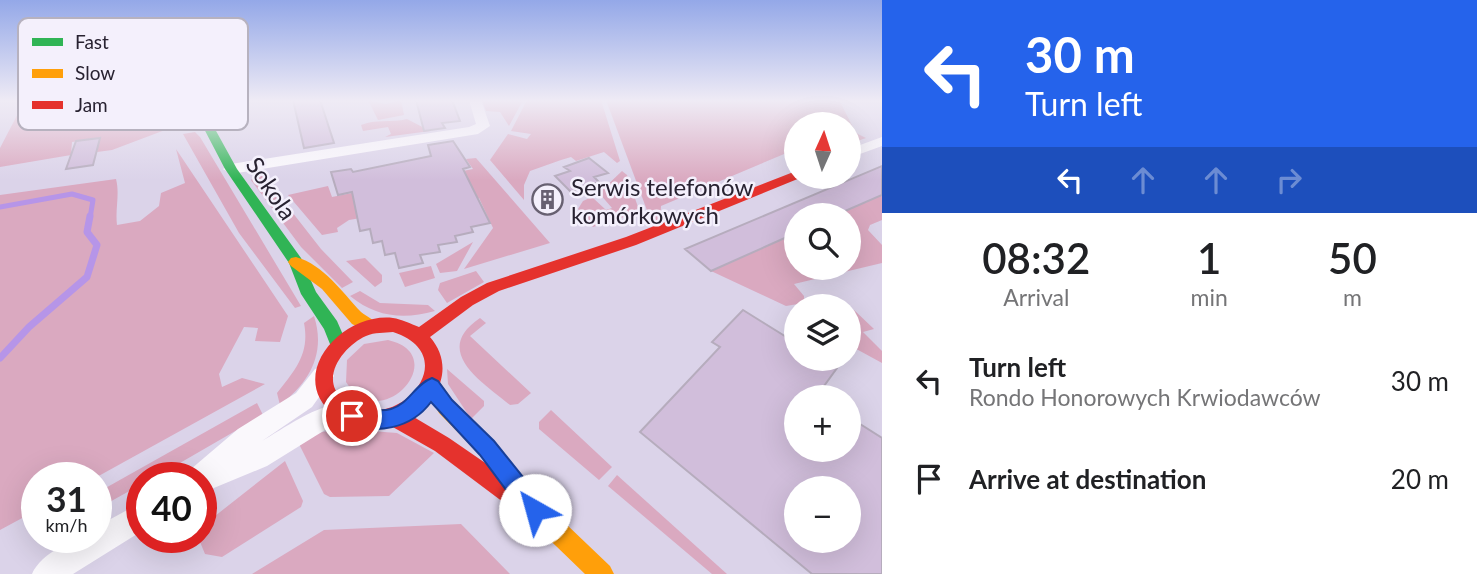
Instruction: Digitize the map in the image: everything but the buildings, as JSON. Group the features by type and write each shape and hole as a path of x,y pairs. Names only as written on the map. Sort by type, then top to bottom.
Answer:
{"street":[{"path":"231,169 473,131 480,127"},
{"name":"Sokola","path":"210,130 231,169 296,262 309,294 331,326 338,344"},
{"path":"861,149 882,141"},
{"path":"419,336 467,301 493,288 638,238 784,179"},
{"name":"Sokola","path":"296,262 328,285 358,319 370,326"},
{"path":"217,464 247,437 304,400 323,376 326,362 338,344 356,331 370,326 400,327 419,336 434,359 432,387 417,406 394,418 368,421 345,413 329,397 323,376"},
{"path":"432,387 446,407 487,448 535,510 602,574"},
{"path":"217,473 258,457 319,421 345,413"},
{"path":"394,418 425,431 466,465 535,510"},
{"path":"47,574 126,525"}],"shaded area":[{"path":"11,127 18,127 18,130 165,130 112,150 97,152 100,138 72,142 71,155 0,167 0,148"},
{"path":"362,127 422,127 430,131 385,137 391,134 388,127 363,131"},
{"path":"513,127 609,127 620,161 617,163 604,152 576,161 571,157 530,171 524,185 524,200 490,160 508,134 527,139 531,134 511,131"},
{"path":"616,127 784,127 784,154 661,206 660,221 655,223 648,213"},
{"path":"195,132 301,306 295,308 239,233 183,134"},
{"path":"176,149 288,316 280,342 255,341 258,328 244,327 219,374 222,387 242,378 265,384 112,469 112,462 21,462 21,519 0,530 0,195 116,179 117,225 140,221 159,206 161,193 185,183"},
{"path":"476,158 550,243 464,269 493,228 479,198 349,220 337,228 338,232 322,235 288,195 328,186 332,197 473,169 466,159"},
{"path":"260,171 321,249 353,282 342,288 301,247 251,180"},
{"path":"622,171 627,175 638,207 636,213 593,227 578,209 583,201 592,197 606,210 612,208 599,193"},
{"path":"882,195 882,220 870,225 868,230 882,245 882,263 861,268 861,204"},
{"path":"784,238 784,280 811,280 794,284 802,294 784,294 784,305 711,271"},
{"path":"473,242 457,271 440,273 436,264"},
{"path":"365,258 382,275 382,282 375,287 346,261"},
{"path":"431,266 435,278 405,287 399,273"},
{"path":"476,271 484,282 447,303 438,290 440,283"},
{"path":"360,291 380,303 428,305 435,311 390,315 370,308 350,296"},
{"path":"314,316 318,342 313,366 300,387 280,405 277,393 300,361 305,344 304,323"},
{"path":"861,317 874,329 863,332 882,351 882,363 861,352"},
{"path":"480,318 486,323 470,336 531,393 518,404 510,405 475,376 461,354 460,342 466,330"},
{"path":"388,340 407,348 414,361 413,375 405,388 392,397 376,401 360,397 346,382 347,360 364,344"},
{"path":"447,369 484,401 484,406 471,419 448,384"},
{"path":"257,403 263,415 182,462 152,462"},
{"path":"551,410 612,467 599,480 539,429 539,422"},
{"path":"345,429 397,433 434,453 389,496 330,497 324,494 298,442 322,432"},
{"path":"285,461 303,501 301,507 222,557 205,553 217,553 217,514"},
{"path":"617,475 727,574 712,574 608,486"},
{"path":"126,477 126,493 112,501 112,484"},
{"path":"461,524 510,574 252,574 324,530"}],"waterway":[{"path":"0,207 72,194 93,200 90,218"},
{"path":"0,358 29,327 87,277 97,245 87,232 90,216"}],"traffic: fast":[{"path":"210,130 231,169 296,262 309,294 331,326 338,344"}],"traffic: slow":[{"path":"296,262 328,285 358,319 370,326"},
{"path":"432,387 446,407 487,448 535,510 602,574"}],"traffic: jam":[{"path":"419,336 467,301 493,287 631,241 784,180"},
{"path":"393,325 418,335 433,352 435,371 428,389 413,405 394,416 373,421 352,417 333,403 326,391 324,379 331,356 348,338 360,331 393,325"},
{"path":"395,418 442,444 515,497"}],"place":[{"name":"Serwis telefonów komórkowych","path":"548,200"}],"route":[{"path":"352,416 377,421 403,415 417,406 432,387 446,407 487,448 535,510"}]}
